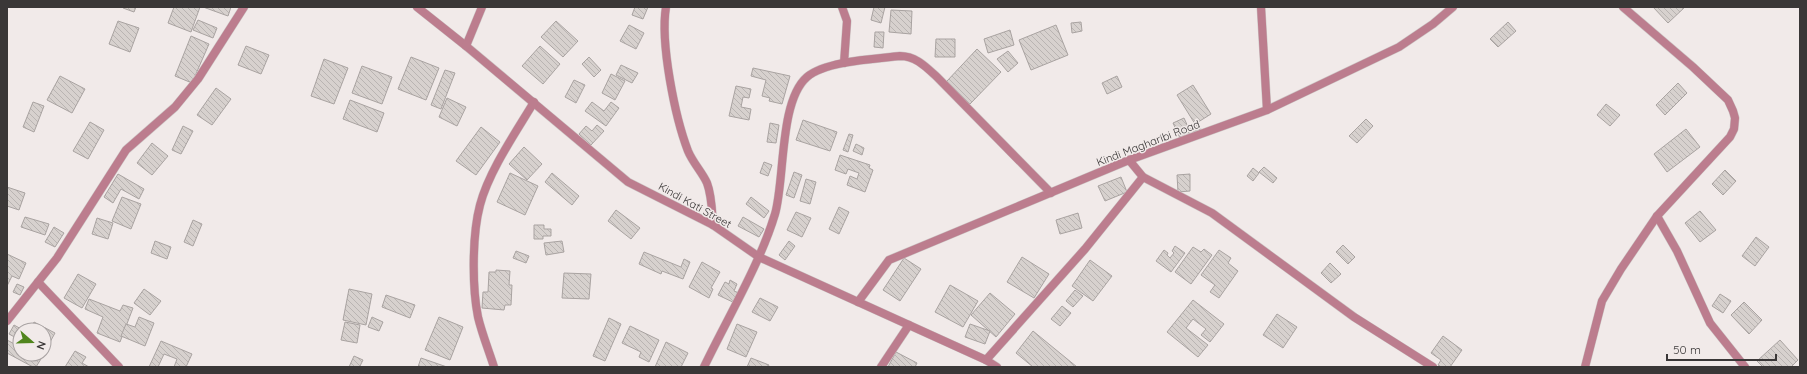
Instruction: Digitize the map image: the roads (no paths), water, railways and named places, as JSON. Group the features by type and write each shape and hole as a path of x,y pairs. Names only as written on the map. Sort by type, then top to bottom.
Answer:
{"street":[{"path":"7,321 57,258 126,150 175,107 198,79 244,7"},
{"name":"Kindi Kati Street","path":"417,7 534,102 628,182 713,225 759,257 991,364"},
{"path":"466,46 482,7"},
{"path":"666,7 665,35 673,98 689,152 707,182 710,194 713,225"},
{"path":"842,7 847,21 844,63"},
{"path":"1261,7 1267,110"},
{"name":"Kindi Magharibi Road","path":"858,302 889,260 1129,160 1267,110 1399,47 1433,24 1453,7"},
{"path":"1585,367 1602,301 1657,216 1730,137 1734,129 1735,118 1728,100 1693,67 1623,7"},
{"path":"704,367 759,257 775,213 785,135 797,89 807,77 819,70 844,63 900,56 908,56 918,60 937,77 1051,193"},
{"path":"494,367 478,319 475,293 476,228 480,204 489,183 507,148 534,102"},
{"path":"1129,160 1143,177 1212,213 1354,317 1433,367"},
{"path":"991,364 1143,177"},
{"path":"1657,216 1677,251 1710,323 1745,367"},
{"path":"38,282 119,367"},
{"path":"881,367 909,325"}]}
